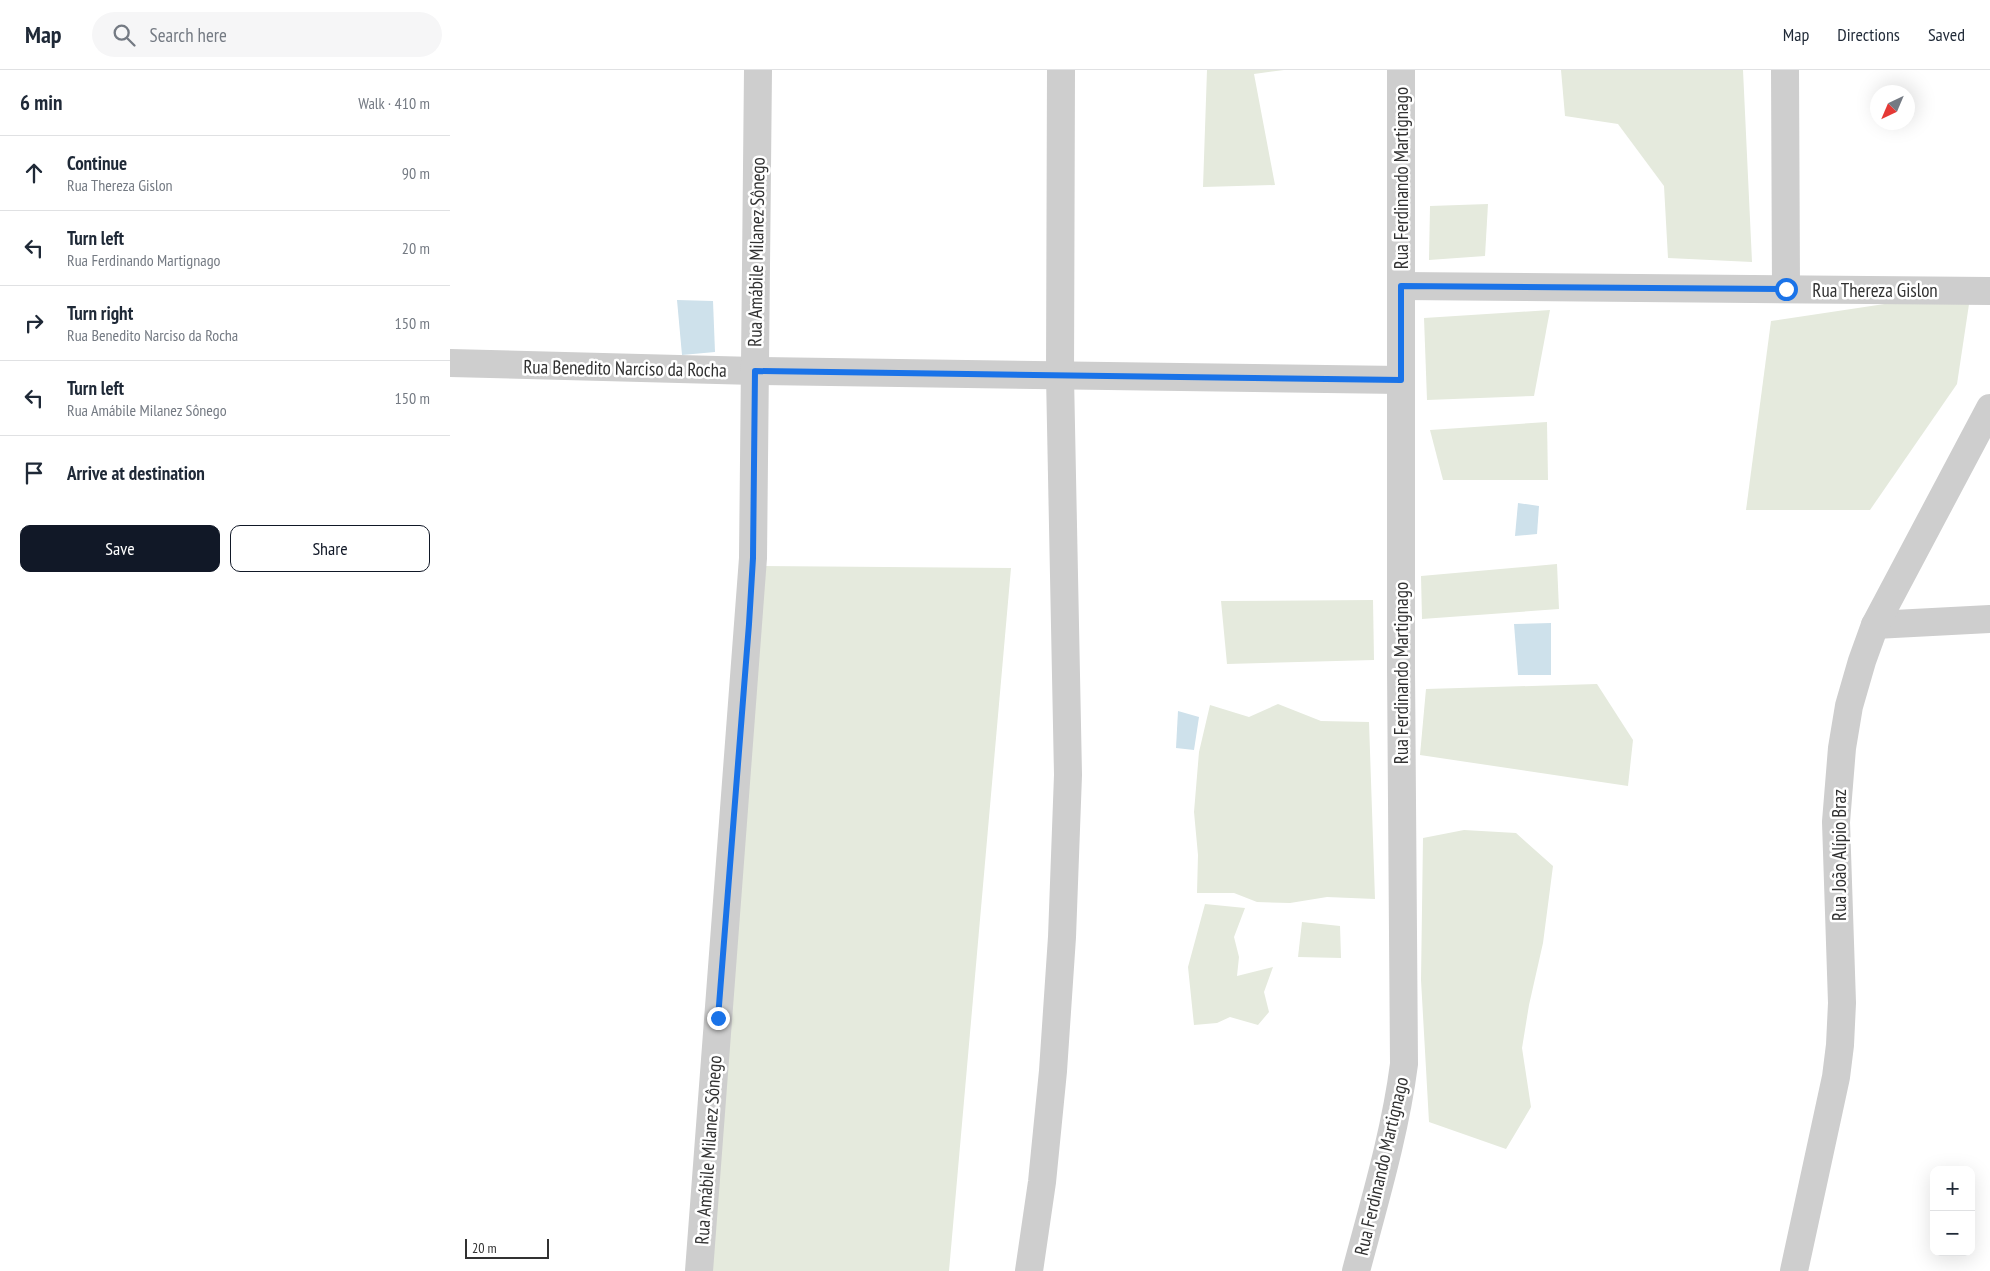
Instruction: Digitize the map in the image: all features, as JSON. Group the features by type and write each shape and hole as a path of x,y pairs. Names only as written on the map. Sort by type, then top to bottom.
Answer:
{"street":[{"name":"Rua Amábile Milanez Sônego","path":"699,1271 753,558 758,70"},
{"path":"1029,1271 1042,1182 1053,1071 1062,937 1068,776 1060,376 1061,70"},
{"name":"Rua Ferdinando Martignago","path":"1356,1271 1386,1159 1399,1102 1404,1064 1401,70"},
{"path":"1785,70 1786,289"},
{"name":"Rua Thereza Gislon","path":"1401,286 1990,291"},
{"name":"Rua Benedito Narciso da Rocha","path":"450,363 755,371 1401,380"},
{"name":"Rua João Alípio Braz","path":"1794,1271 1834,1087 1840,1045 1842,1004 1836,874 1836,812 1842,748 1849,706 1875,625 1990,408"},
{"path":"1875,625 1990,619"}],"shaded area":[{"path":"1207,70 1284,70 1254,74 1275,185 1203,187"},
{"path":"1561,70 1743,70 1752,262 1668,258 1664,186 1618,124 1565,116"},
{"path":"1488,204 1485,256 1429,260 1430,206"},
{"path":"1971,291 1957,384 1870,510 1746,510 1771,321"},
{"path":"1550,310 1534,396 1427,400 1424,318"},
{"path":"1547,422 1548,480 1443,480 1430,430"},
{"path":"1557,564 1559,609 1422,619 1421,576"},
{"path":"752,566 1011,568 949,1271 699,1271"},
{"path":"1373,600 1374,660 1227,664 1221,601"},
{"path":"1597,684 1633,740 1628,786 1420,755 1426,689"},
{"path":"1278,704 1321,721 1369,722 1375,899 1327,897 1290,903 1257,902 1234,893 1197,893 1198,855 1194,812 1199,752 1210,705 1249,717"},
{"path":"1464,830 1516,833 1553,866 1543,943 1529,1005 1522,1048 1531,1107 1506,1149 1429,1122 1421,980 1423,838"},
{"path":"1205,904 1245,908 1234,937 1239,957 1237,976 1273,967 1264,992 1269,1012 1258,1025 1230,1017 1217,1023 1194,1025 1188,967"},
{"path":"1302,922 1340,926 1341,958 1298,957"}],"water":[{"path":"677,300 713,301 715,352 682,355"},
{"path":"1518,503 1539,506 1537,534 1515,536"},
{"path":"1551,623 1551,675 1518,675 1514,624"},
{"path":"1178,711 1199,717 1194,750 1176,748"}],"route":[{"path":"718,1018 753,558 755,371 1401,380 1401,286 1786,289"}]}
